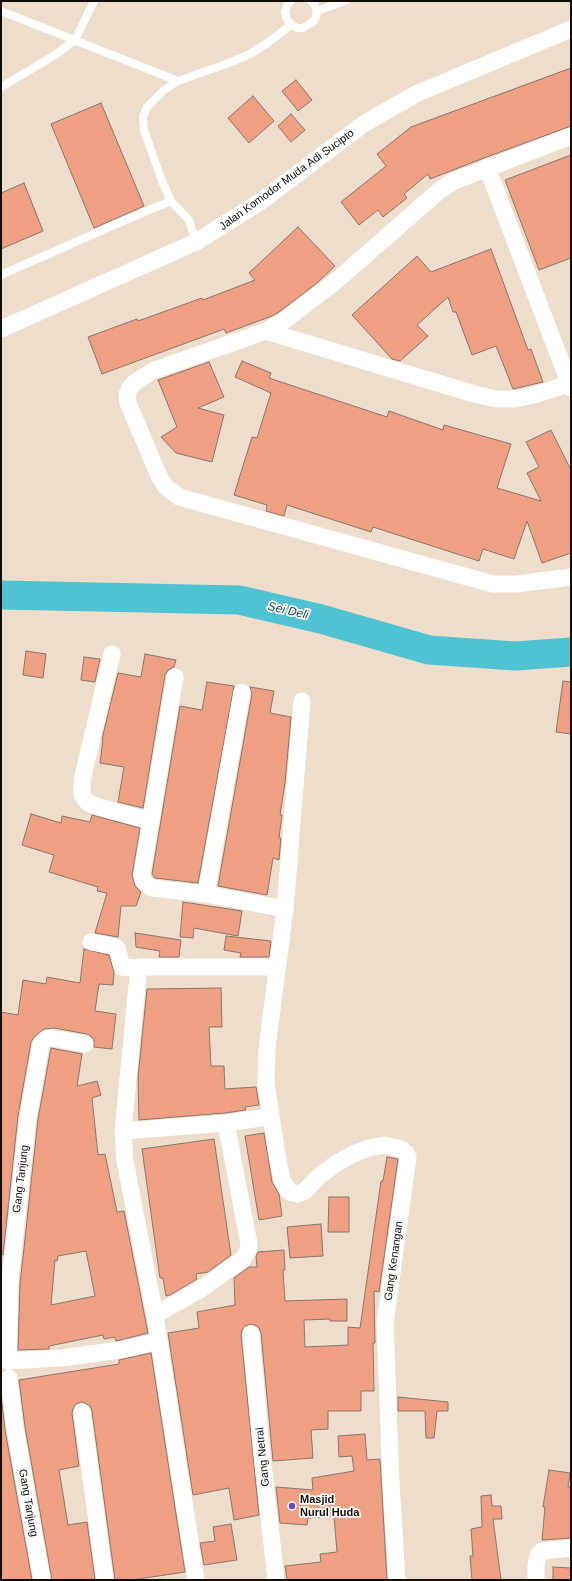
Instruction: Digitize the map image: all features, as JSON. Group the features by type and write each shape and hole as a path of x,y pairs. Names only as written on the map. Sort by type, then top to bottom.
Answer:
{"street":[{"name":"Jalan Komodor Muda Adi Sucipto","path":"1,329 196,242 260,202 365,123 418,92 571,29"},
{"path":"571,136 454,181 440,190 336,281 286,320 266,332 152,371 142,377 129,389 128,403 159,476 165,486 179,497 493,584 517,584 571,577"},
{"path":"266,332 474,394 496,399 514,399 570,386 488,167"},
{"path":"112,654 82,780 82,795 88,803 93,805 151,821"},
{"path":"175,677 142,874 144,882 152,888 206,894 285,909"},
{"path":"206,894 242,692"},
{"path":"123,1131 226,1123 266,1118 266,1062 285,909 302,701"},
{"path":"91,942 117,948 122,967 277,968"},
{"path":"138,976 123,1131 125,1161 155,1315 196,1580"},
{"name":"Gang Tanjung","path":"84,1044 52,1038 41,1044 27,1126 5,1279 8,1361 61,1358 120,1350 159,1341"},
{"name":"Gang Kenangan","path":"266,1118 282,1180 287,1189 292,1193 297,1194 305,1191 317,1178 334,1165 353,1154 369,1148 385,1145 401,1149 406,1152 408,1156 385,1323 390,1484 398,1580"},
{"path":"155,1315 201,1289 243,1259 248,1252 249,1244 226,1123"},
{"name":"Gang Netral","path":"251,1334 276,1580"},
{"name":"Gang Tanjung","path":"9,1378 15,1428 42,1580"},
{"path":"82,1412 105,1580"},
{"path":"536,1580 538,1555 542,1551 571,1548"}],"lane":[{"path":"1,87 55,56 75,40 94,1"},
{"path":"287,2 287,19 297,28 303,28 314,22 316,11 314,4 311,1"},
{"path":"316,11 345,1"},
{"path":"1,11 178,81"},
{"path":"196,242 189,220 171,201 162,181 144,130 143,118 147,107 164,90 178,81 250,54 292,25"},
{"path":"1,276 171,201"}],"building":[{"path":"571,68 571,126 430,179 428,174 404,194 407,198 383,217 378,210 359,225 341,202 386,166 377,154 411,127"},
{"path":"296,80 312,100 298,111 282,91"},
{"path":"253,96 274,121 249,143 228,118"},
{"path":"101,103 144,206 94,228 51,124"},
{"path":"291,114 305,130 291,142 278,126"},
{"path":"571,155 571,258 539,270 505,180"},
{"path":"24,183 43,231 1,249 1,193"},
{"path":"298,227 335,266 317,283 279,312 226,333 224,329 102,374 88,337 202,298 203,300 255,280 249,273"},
{"path":"491,249 528,350 531,349 543,382 513,389 496,346 472,355 456,312 453,312 448,297 417,325 428,336 400,361 392,359 352,315 417,256 431,272"},
{"path":"242,361 271,373 269,378 387,417 389,411 443,430 444,425 511,444 497,488 541,501 527,473 539,467 526,442 551,430 571,470 571,553 542,563 527,521 514,559 483,549 479,561 373,527 371,532 287,505 284,516 266,511 267,505 234,495 252,437 257,438 271,393 235,377"},
{"path":"209,362 224,397 198,408 224,415 212,462 176,453 161,437 177,427 158,380"},
{"path":"26,651 46,654 43,678 23,675"},
{"path":"145,654 176,660 174,667 168,670 165,675 143,808 118,802 124,767 100,763 102,739 118,673 141,677"},
{"path":"84,657 100,659 95,682 81,680"},
{"path":"563,681 571,682 571,734 556,732"},
{"path":"207,682 234,686 198,883 155,878 152,874 180,706 202,710"},
{"path":"250,687 274,691 270,713 291,717 285,783 280,815 282,815 279,838 281,838 279,860 273,858 267,895 218,886 252,694"},
{"path":"31,814 61,823 62,816 90,822 92,815 140,828 132,875 135,886 141,892 136,906 121,906 118,937 95,933 107,893 97,891 98,887 49,872 54,855 22,845"},
{"path":"183,902 242,911 238,936 194,928 193,938 180,937"},
{"path":"135,933 181,940 179,957 159,957 160,951 136,947"},
{"path":"226,936 271,941 269,957 240,957 241,953 224,950"},
{"path":"84,949 109,955 114,972 113,985 99,984 95,1011 116,1014 112,1049 94,1047 94,1040 87,1034 54,1028 44,1029 34,1037 31,1042 18,1116 3,1255 1,1254 1,1012 18,1015 23,980 46,984 47,977 80,983"},
{"path":"221,988 222,1027 209,1027 211,1066 224,1066 225,1089 256,1087 259,1105 245,1107 246,1110 225,1113 139,1120 138,1077 147,989"},
{"path":"51,1048 82,1054 77,1086 97,1081 101,1095 92,1098 98,1155 105,1154 117,1212 124,1211 148,1333 116,1341 115,1337 104,1339 103,1335 49,1346 49,1349 18,1350 20,1283 38,1119","holes":["86,1251 95,1296 51,1305 55,1260 57,1261 58,1256"]},
{"path":"264,1133 272,1182 279,1194 282,1216 259,1220 245,1136"},
{"path":"214,1139 231,1255 208,1272 196,1274 197,1279 166,1296 163,1278 160,1278 142,1149"},
{"path":"387,1157 398,1159 379,1292 374,1291 374,1391 361,1391 361,1411 328,1411 328,1429 311,1430 313,1458 273,1461 261,1333 259,1328 255,1325 250,1324 245,1326 241,1335 259,1515 234,1520 229,1488 193,1495 168,1333 199,1328 197,1312 235,1305 234,1278 249,1267 257,1267 256,1256 258,1252 284,1250 285,1270 283,1270 285,1301 347,1299 347,1321 330,1321 330,1319 304,1320 305,1347 348,1345 348,1327 360,1328 381,1181 383,1181"},
{"path":"329,1197 349,1197 349,1232 328,1232"},
{"path":"321,1224 323,1256 290,1258 287,1227"},
{"path":"151,1353 185,1572 132,1580 115,1580 92,1411 90,1406 81,1402 76,1404 72,1413 79,1466 59,1470 68,1525 87,1522 95,1580 52,1580 25,1427 19,1380 119,1364 119,1360"},
{"path":"1,1395 5,1430 32,1580 1,1580"},
{"path":"398,1397 448,1402 448,1411 437,1411 434,1438 426,1438 425,1411 398,1411"},
{"path":"365,1434 367,1460 380,1459 387,1580 287,1580 285,1566 321,1562 320,1554 337,1552 334,1516 308,1518 307,1525 280,1523 276,1487 313,1490 312,1478 354,1471 352,1456 339,1457 338,1436"},
{"path":"549,1470 570,1473 568,1487 571,1487 571,1538 542,1540 545,1507 543,1507"},
{"path":"491,1495 492,1506 501,1506 502,1519 493,1519 501,1580 472,1580 470,1556 473,1556 471,1529 482,1527 481,1496"},
{"path":"231,1524 237,1560 204,1565 200,1543 215,1541 213,1527"},
{"path":"553,1567 571,1568 571,1580 553,1580"}],"waterway":[{"name":"Sei Deli","path":"1,595 239,600 321,619 429,650 515,656 571,652"}],"place":[{"name":"Masjid Nurul Huda","path":"292,1506"}]}
